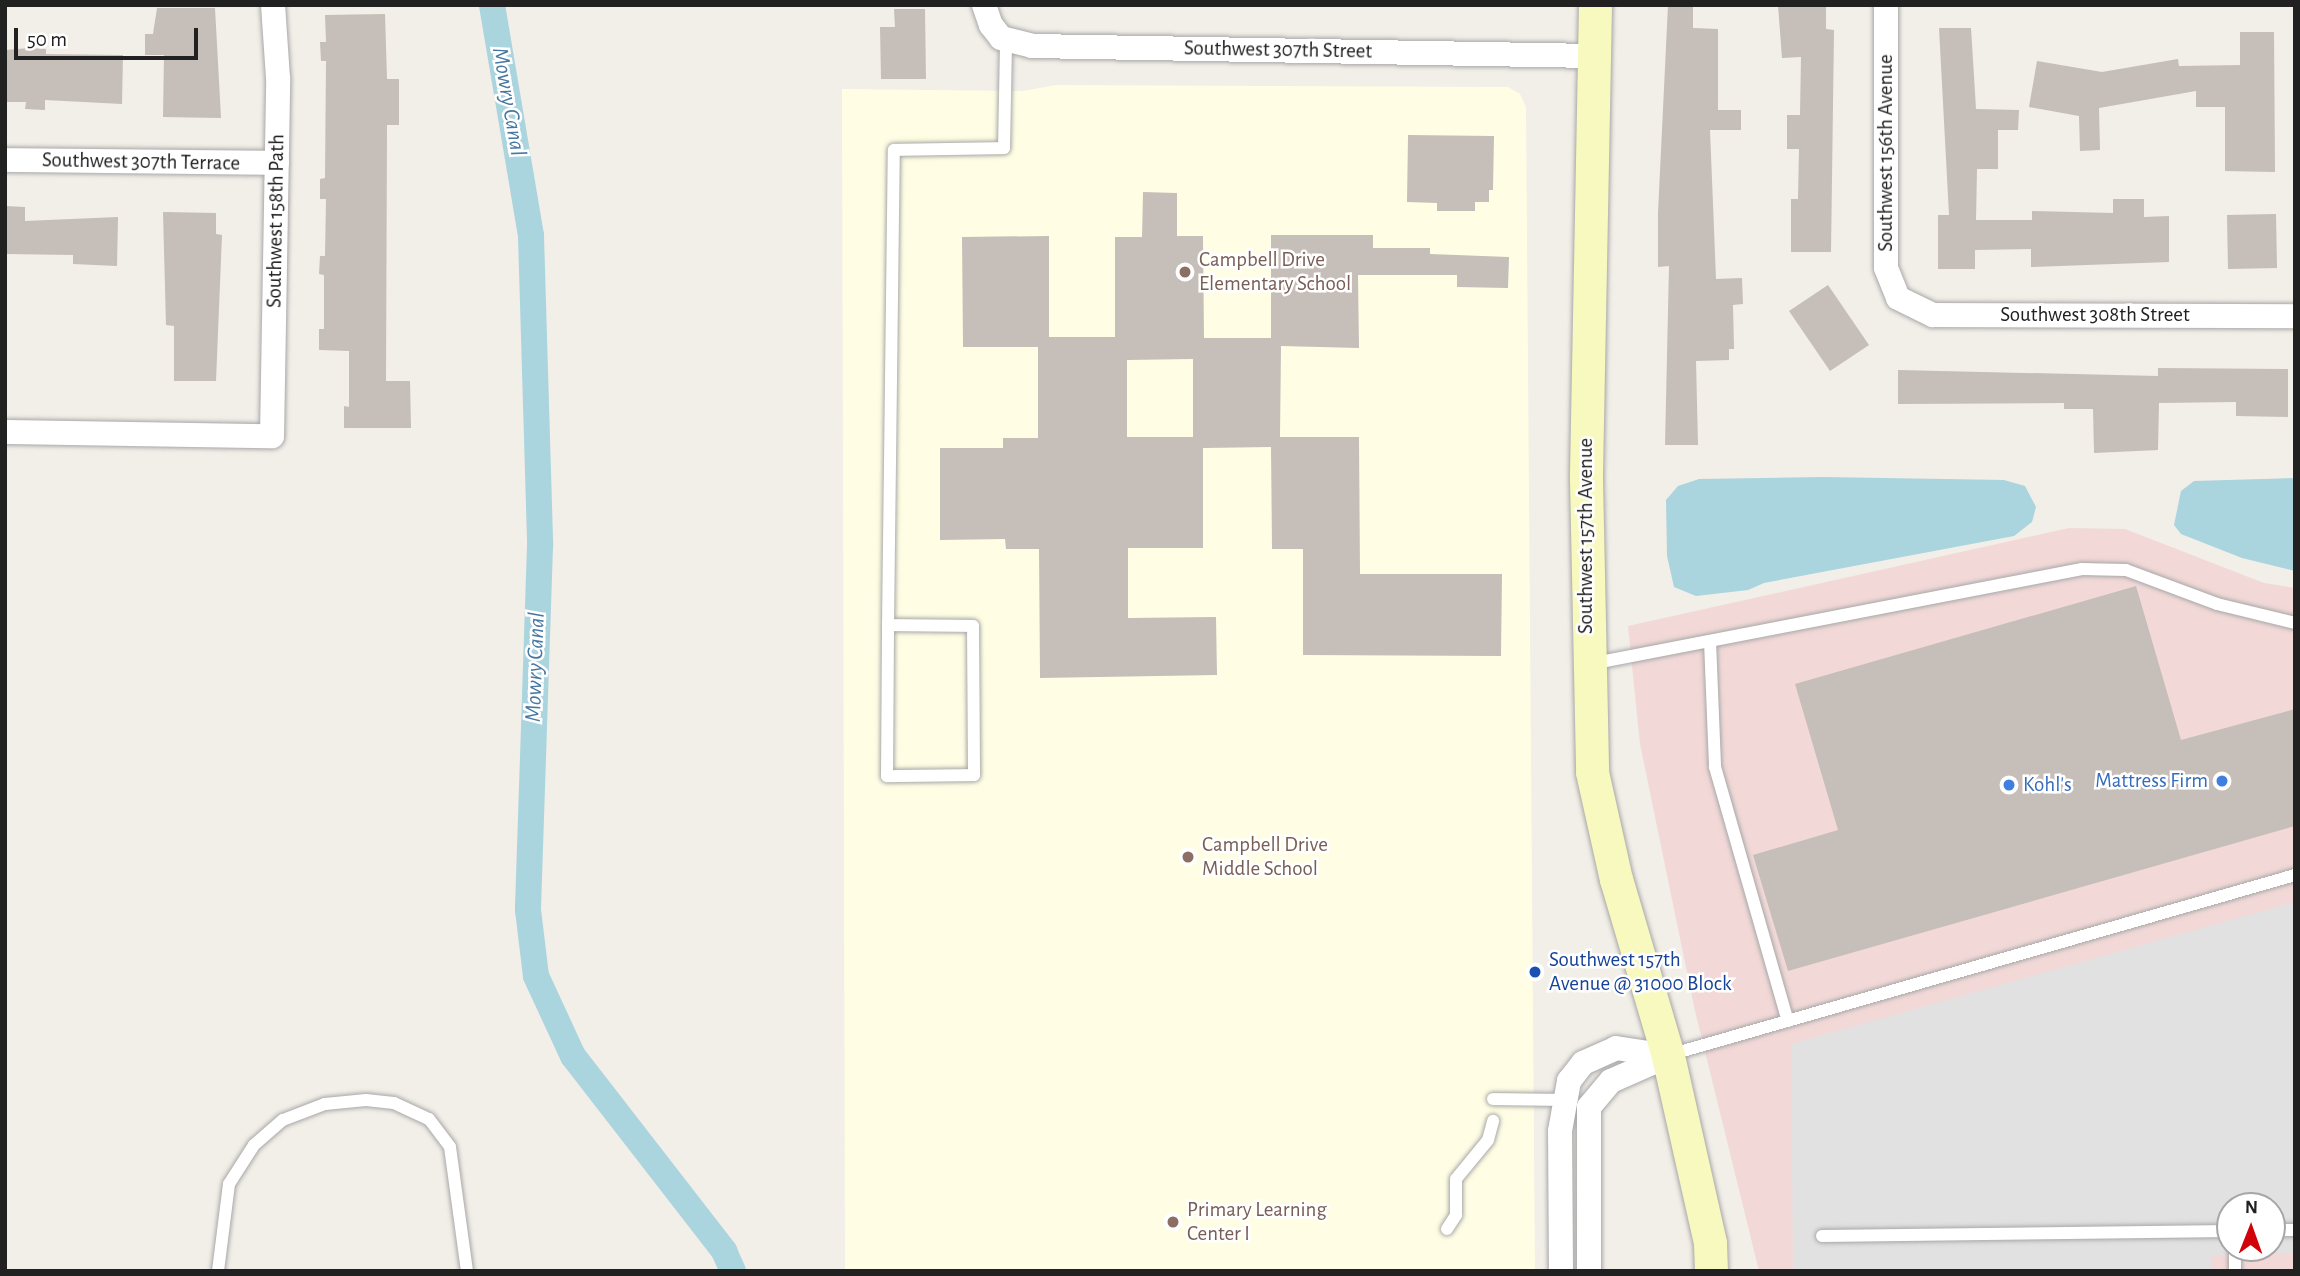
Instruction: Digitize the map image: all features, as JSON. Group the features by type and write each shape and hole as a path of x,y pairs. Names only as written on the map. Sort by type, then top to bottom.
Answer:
{"street":[{"name":"Southwest 158th Path","path":"5,432 272,436 277,163 273,5"},
{"path":"984,5 995,32 1006,40"},
{"name":"Southwest 157th Avenue","path":"1595,5 1586,479 1587,665 1592,772 1616,878 1668,1056 1715,1261"},
{"name":"Southwest 156th Avenue","path":"1886,5 1885,268 1898,298"},
{"name":"Southwest 307th Street","path":"1006,40 1032,46 1595,56"},
{"name":"Southwest 307th Terrace","path":"5,160 277,163"},
{"name":"Southwest 308th Street","path":"1898,298 1933,315 2295,316"},
{"path":"1561,1271 1563,1100 1569,1081 1597,1053 1616,1048 1668,1056"},
{"path":"1589,1271 1589,1107 1611,1081 1668,1056"}],"lane":[{"path":"888,625 973,626 974,775 887,776 888,625 894,150 1004,148 1006,40"},
{"path":"1587,665 2081,569 2126,570 2217,604 2295,623"},
{"path":"1710,641 1715,767 1788,1021"},
{"path":"1668,1056 2295,876"},
{"path":"1493,1099 1563,1100"},
{"path":"218,1271 229,1184 254,1145 283,1121 325,1104 366,1100 394,1103 429,1119 450,1147 467,1271"},
{"path":"1447,1229 1456,1215 1457,1179 1488,1140 1493,1121"},
{"path":"1822,1236 2216,1231"}],"shaded area":[{"name":"Campbell Drive Middle School","path":"1056,85 1508,87 1520,94 1526,107 1535,1271 845,1271 842,89 1023,91"},
{"path":"2069,528 2125,529 2264,583 2295,588 2295,1271 1759,1271 1695,1011 1640,744 1628,626"},
{"path":"2295,902 2295,1253 2286,1253 2286,1192 2216,1192 2216,1255 2211,1255 2211,1271 1793,1271 1791,1044"}],"water":[{"path":"1823,477 2004,480 2025,486 2036,507 2032,522 2014,536 1764,583 1748,590 1696,596 1674,587 1667,556 1666,500 1678,486 1699,479"},
{"path":"2295,478 2295,571 2242,558 2181,534 2174,525 2181,491 2194,481"}],"building":[{"path":"1668,5 1693,5 1693,28 1718,29 1718,110 1741,110 1741,130 1710,130 1716,279 1742,278 1743,304 1733,305 1734,349 1729,349 1729,360 1696,361 1698,445 1665,445 1669,266 1658,267 1658,213"},
{"path":"1778,5 1826,5 1826,29 1834,30 1831,252 1791,252 1791,199 1798,199 1799,149 1787,149 1787,115 1800,115 1801,57 1782,58"},
{"path":"157,8 215,8 221,118 163,117 164,55 145,55 145,34 153,34"},
{"path":"894,9 925,9 926,79 881,79 880,27 895,27"},
{"path":"385,14 387,79 399,79 399,125 387,125 386,381 410,381 411,428 344,428 344,406 349,407 349,351 319,350 319,329 324,329 324,275 319,274 320,256 325,256 326,199 320,199 320,179 325,178 326,61 321,61 320,42 326,42 325,15"},
{"path":"1939,28 1971,28 1976,109 2019,110 2018,130 1998,130 1998,169 1977,169 1976,220 2032,220 2032,211 2113,213 2113,199 2144,199 2144,217 2169,216 2169,262 2031,267 2031,249 1975,250 1975,269 1938,269 1938,215 1949,215"},
{"path":"2240,32 2274,32 2275,172 2225,171 2225,107 2196,107 2196,91 2099,108 2100,150 2080,151 2079,116 2029,107 2037,61 2102,72 2178,59 2179,66 2240,65"},
{"path":"46,49 46,54 123,55 122,104 45,100 45,110 25,109 26,102 5,102 5,50"},
{"path":"1408,135 1494,136 1493,190 1489,190 1489,202 1475,202 1475,211 1437,211 1437,203 1407,202"},
{"path":"1143,192 1177,193 1177,236 1203,236 1204,338 1271,338 1271,235 1373,235 1373,248 1430,248 1430,254 1509,257 1508,288 1457,287 1457,275 1358,275 1359,348 1281,346 1280,437 1359,437 1360,574 1502,574 1501,656 1303,655 1303,549 1272,549 1271,447 1203,448 1203,548 1128,548 1128,618 1216,617 1217,675 1040,678 1039,549 1006,549 1005,539 940,540 940,448 1003,448 1003,438 1038,438 1038,347 963,347 962,237 1049,236 1049,337 1115,337 1115,237 1142,237","holes":["1193,359 1193,437 1127,437 1127,360"]},
{"path":"5,206 25,207 25,221 118,217 117,266 73,264 73,255 5,254"},
{"path":"163,212 216,213 216,234 222,235 216,381 174,381 174,326 166,325"},
{"path":"2276,214 2277,268 2228,269 2227,215"},
{"path":"1828,285 1869,345 1830,371 1789,311"},
{"path":"2158,368 2288,369 2288,417 2236,416 2236,402 2159,403 2158,450 2094,453 2093,409 2064,409 2064,403 1898,404 1898,370 2158,376"},
{"path":"2136,586 2181,740 2295,709 2295,826 1788,971 1753,855 1838,830 1795,684"}],"waterway":[{"name":"Mowry Canal","path":"492,5 531,236 540,546 528,910 536,976 573,1056 724,1251 733,1271"}],"place":[{"name":"Campbell Drive Elementary School","path":"1185,272"},
{"name":"Mattress Firm","path":"2222,781"},
{"name":"Kohl's","path":"2009,785"},
{"name":"Campbell Drive Middle School","path":"1188,857"},
{"name":"Southwest 157th Avenue @ 31000 Block","path":"1535,972"},
{"name":"Primary Learning Center I","path":"1173,1222"}]}
